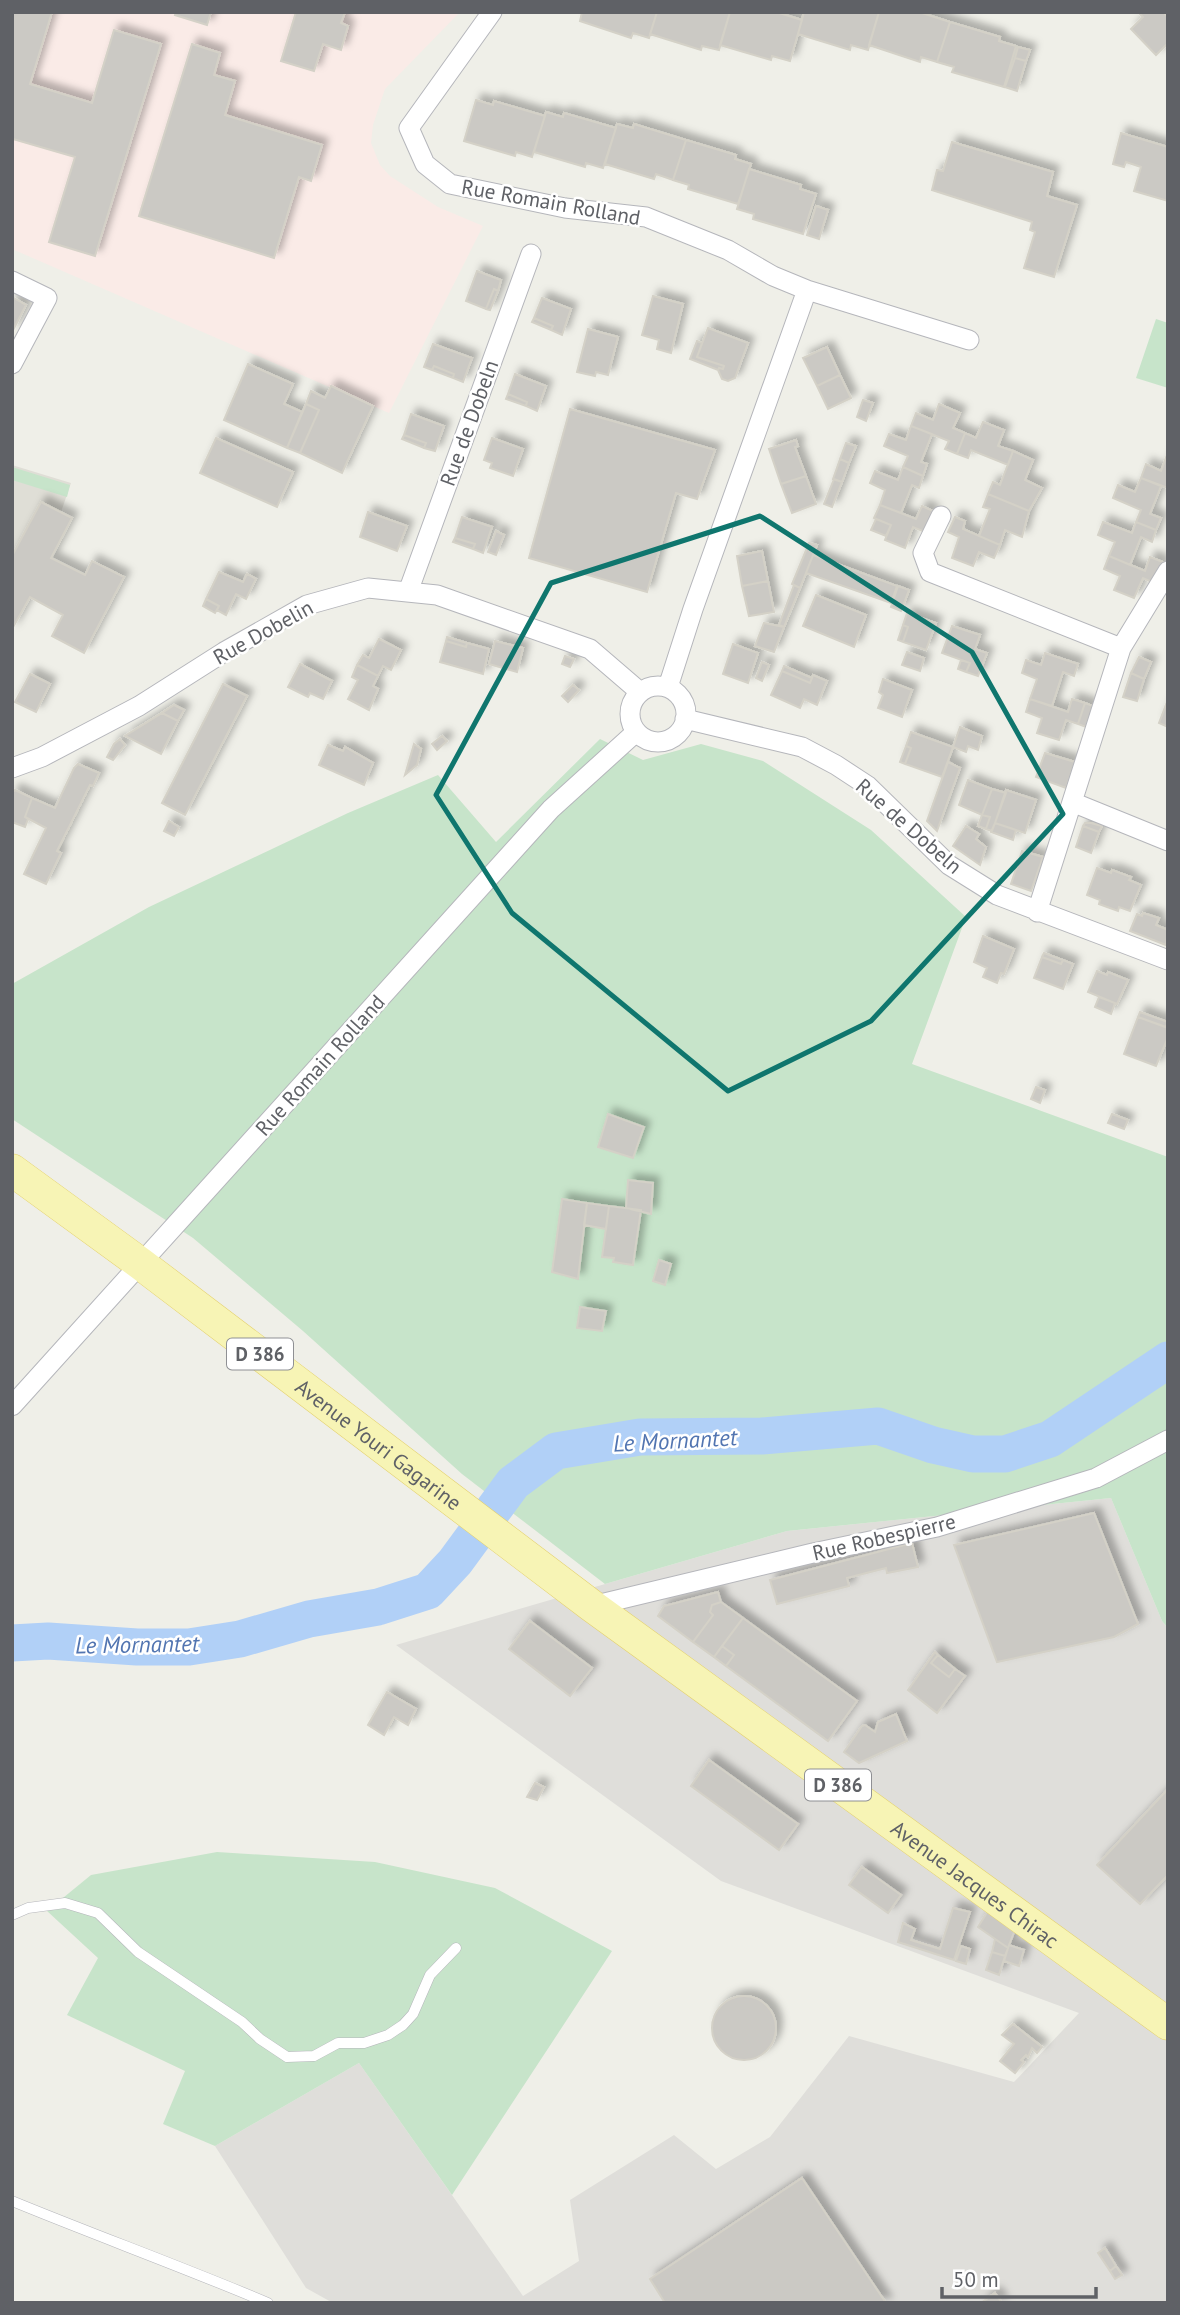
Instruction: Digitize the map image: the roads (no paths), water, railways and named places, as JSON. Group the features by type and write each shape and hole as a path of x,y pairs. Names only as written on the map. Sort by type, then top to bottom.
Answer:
{"main road":[{"name":"Avenue Youri Gagarine","path":"12,1170 141,1264 510,1545"},
{"name":"Avenue Jacques Chirac","path":"510,1545 1168,2024"}],"street":[{"name":"Rue Romain Rolland","path":"492,12 409,128 425,164 450,184 565,208 646,217 728,250 773,276 807,290"},
{"name":"Rue de Dobeln","path":"408,592 531,254"},
{"path":"12,281 47,298 12,364"},
{"path":"668,687 693,609 807,290 969,340"},
{"path":"941,516 923,553 930,572 1121,648"},
{"path":"1037,912 1121,648 1168,571"},
{"name":"Rue Dobelin","path":"12,768 42,757 139,706 224,652 307,605 368,588 437,595 590,649 640,691"},
{"path":"650,686 668,687 682,700 685,719 676,735 663,741 653,741 636,732 629,713 640,691 650,686"},
{"name":"Rue de Dobeln","path":"685,719 802,747 868,786 949,865 997,895 1168,960"},
{"name":"Rue Romain Rolland","path":"12,1406 551,809 636,732"},
{"path":"1072,802 1168,841"},
{"name":"Rue Robespierre","path":"592,1606 813,1553 937,1527 1096,1478 1168,1440"}],"lane":[{"path":"12,1914 28,1908 65,1903 98,1913 138,1952 242,2022 260,2039 287,2057 314,2056 338,2043 364,2043 388,2035 404,2025 413,2014 430,1975 456,1948"},
{"path":"12,2201 129,2248 159,2257 268,2303"}],"waterway":[{"name":"Le Mornantet","path":"12,1643 48,1641 137,1647 189,1647 240,1639 309,1619 378,1607 428,1591 455,1562 513,1483 556,1451 640,1437 762,1436 878,1426 933,1445 973,1454 1005,1454 1050,1439 1168,1360"}]}
